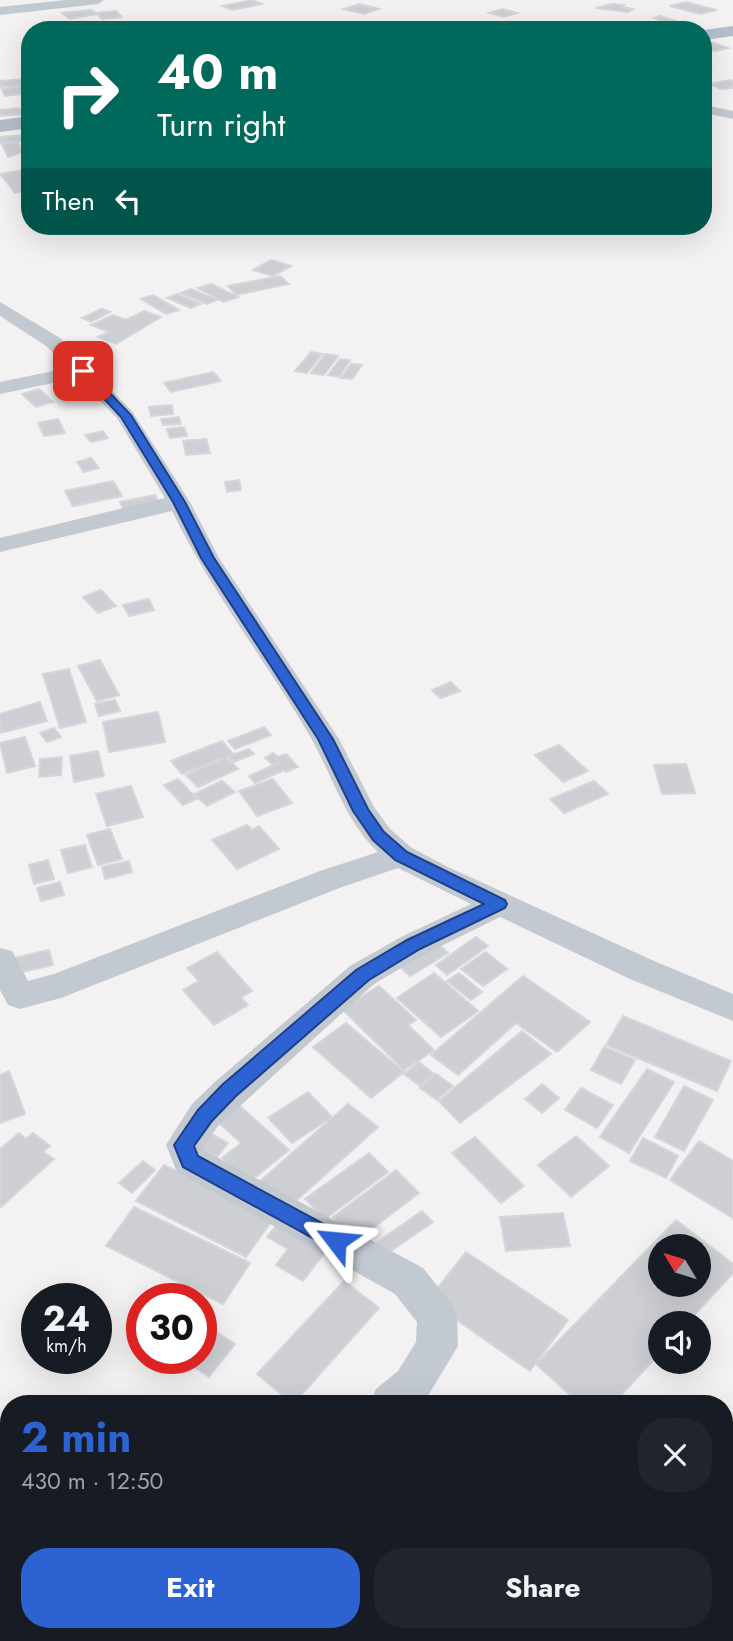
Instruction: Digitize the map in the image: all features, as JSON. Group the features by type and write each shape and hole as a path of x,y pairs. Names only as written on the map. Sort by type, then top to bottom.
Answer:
{"main road":[{"path":"712,34 733,32"},
{"path":"0,126 21,123"}],"street":[{"path":"0,11 91,0"},
{"path":"712,111 733,115"},
{"path":"0,308 53,342 125,415 179,502 207,558 326,739 361,811 379,836 401,856 499,904 642,970 733,1008"},
{"path":"0,388 83,371"},
{"path":"0,545 179,502"},
{"path":"0,960 20,996 40,991 331,879 401,856"},
{"path":"401,1395 413,1385 437,1346 437,1316 410,1281 190,1161 184,1145 205,1115 229,1091 362,975 414,945 499,904"}],"building":[{"path":"252,0 262,4 232,10 222,6"},
{"path":"686,2 717,10 701,14 670,6"},
{"path":"359,4 379,9 364,14 344,9"},
{"path":"613,4 633,9 628,12 596,8"},
{"path":"502,9 517,13 504,17 489,13"},
{"path":"91,10 97,14 70,19 62,13"},
{"path":"116,11 122,17 102,19 96,13"},
{"path":"660,16 675,21 663,21 654,18"},
{"path":"712,42 728,48 712,50"},
{"path":"21,79 21,86 1,87 0,81"},
{"path":"730,80 733,81 733,88 721,89 712,83"},
{"path":"21,87 21,94 5,96 2,89"},
{"path":"19,108 21,114 0,116 0,110"},
{"path":"21,135 21,141 0,143 0,137"},
{"path":"18,142 21,152 8,157 2,144"},
{"path":"21,170 21,192 15,193 0,174"},
{"path":"271,260 291,266 273,276 253,270"},
{"path":"280,276 289,284 236,295 228,286"},
{"path":"211,284 238,297 224,302 198,288"},
{"path":"191,289 217,300 207,304 181,293"},
{"path":"177,294 201,304 191,308 167,298"},
{"path":"153,295 179,310 166,314 141,299"},
{"path":"101,309 110,312 91,322 82,318"},
{"path":"144,311 161,317 116,344 98,337 109,332 91,325 113,315 126,320"},
{"path":"311,352 322,354 307,373 295,371"},
{"path":"325,354 338,356 324,375 311,373"},
{"path":"340,359 350,360 339,377 328,375"},
{"path":"351,364 362,365 352,379 341,378"},
{"path":"213,372 221,381 171,392 164,383"},
{"path":"39,389 53,402 36,407 22,394"},
{"path":"172,405 173,414 151,416 149,407"},
{"path":"179,417 181,424 163,425 161,419"},
{"path":"58,419 65,433 44,436 38,423"},
{"path":"184,427 187,436 170,438 167,429"},
{"path":"103,431 108,438 91,442 85,435"},
{"path":"206,439 210,453 186,455 183,441"},
{"path":"91,458 99,468 84,472 77,462"},
{"path":"239,480 241,490 227,492 225,482"},
{"path":"113,481 122,496 73,506 65,491"},
{"path":"155,495 159,503 124,510 120,502"},
{"path":"101,590 116,606 98,613 83,597"},
{"path":"149,599 154,610 129,616 123,605"},
{"path":"100,660 119,695 97,701 78,666"},
{"path":"69,669 86,722 60,728 43,674"},
{"path":"451,682 460,691 440,698 432,690"},
{"path":"115,700 120,711 99,716 95,704"},
{"path":"40,702 47,721 0,733 0,714"},
{"path":"158,712 165,742 109,752 103,722"},
{"path":"264,727 271,735 235,749 228,741"},
{"path":"54,728 61,737 47,742 40,733"},
{"path":"25,737 35,766 7,773 0,743"},
{"path":"222,741 233,754 182,774 171,761"},
{"path":"559,745 588,771 563,782 535,755"},
{"path":"249,749 254,754 233,762 229,756"},
{"path":"98,751 104,776 74,782 70,756"},
{"path":"273,753 283,761 275,766 265,758"},
{"path":"286,754 298,767 255,783 249,776 278,763 275,758"},
{"path":"62,757 61,775 39,777 40,759"},
{"path":"226,757 238,769 198,787 186,775"},
{"path":"686,764 695,793 662,794 654,765"},
{"path":"178,779 197,799 183,805 164,785"},
{"path":"273,779 292,803 257,816 239,791"},
{"path":"222,781 235,792 207,806 194,794"},
{"path":"594,781 608,794 564,813 550,799"},
{"path":"131,786 143,817 107,826 96,794"},
{"path":"247,825 252,830 259,826 279,849 237,869 212,840"},
{"path":"110,829 122,859 98,865 87,835"},
{"path":"85,845 92,867 68,873 61,850"},
{"path":"48,860 54,879 34,884 29,865"},
{"path":"129,861 132,872 105,879 102,867"},
{"path":"60,882 64,895 41,901 37,888"},
{"path":"476,937 488,946 447,975 436,965"},
{"path":"434,940 448,953 410,976 396,963"},
{"path":"49,950 53,965 17,973 14,958"},
{"path":"217,952 252,991 241,997 248,1005 214,1025 183,990 199,981 187,968"},
{"path":"486,952 507,969 483,986 461,969"},
{"path":"434,973 478,1011 441,1037 397,998"},
{"path":"459,973 482,992 471,1000 447,981"},
{"path":"523,976 590,1022 557,1052 516,1023 458,1075 431,1055"},
{"path":"379,986 416,1020 408,1025 434,1050 404,1070 342,1009"},
{"path":"623,1016 731,1061 717,1091 606,1045"},
{"path":"346,1023 404,1072 371,1098 313,1047"},
{"path":"522,1031 551,1054 460,1123 439,1101"},
{"path":"604,1047 635,1060 621,1084 591,1070"},
{"path":"419,1062 434,1074 420,1086 404,1074"},
{"path":"647,1069 674,1082 629,1153 600,1137"},
{"path":"9,1071 25,1114 0,1123 0,1075"},
{"path":"436,1074 453,1086 437,1100 420,1088"},
{"path":"542,1084 559,1098 542,1113 525,1099"},
{"path":"684,1086 713,1100 684,1151 655,1137"},
{"path":"581,1088 613,1105 597,1128 565,1110"},
{"path":"308,1092 332,1117 292,1143 268,1118"},
{"path":"348,1104 378,1127 288,1208 258,1183"},
{"path":"240,1106 289,1150 248,1183 222,1158 241,1143 218,1122"},
{"path":"208,1132 228,1143 217,1157 196,1146"},
{"path":"19,1133 26,1139 33,1133 50,1146 43,1152 54,1159 0,1208 0,1149"},
{"path":"576,1136 609,1166 571,1197 538,1165"},
{"path":"475,1137 524,1186 501,1203 452,1153"},
{"path":"643,1138 678,1156 666,1178 630,1161"},
{"path":"699,1141 733,1161 733,1218 670,1180"},
{"path":"369,1153 388,1172 325,1219 305,1199"},
{"path":"143,1161 155,1170 132,1193 119,1183"},
{"path":"164,1165 273,1219 246,1257 136,1201"},
{"path":"396,1170 419,1193 356,1241 333,1217"},
{"path":"134,1207 250,1263 223,1304 217,1301 217,1283 181,1283 106,1246"},
{"path":"422,1211 433,1222 376,1261 366,1250"},
{"path":"563,1213 570,1246 506,1251 500,1217"},
{"path":"284,1216 331,1244 303,1281 276,1265 288,1249 267,1237"},
{"path":"676,1220 694,1234 662,1234"},
{"path":"711,1247 733,1264 733,1273 711,1297"},
{"path":"648,1249 648,1297 711,1297 698,1311 648,1311 648,1366 621,1395 570,1395 536,1364"},
{"path":"466,1252 568,1320 530,1371 428,1300"},
{"path":"344,1281 379,1308 301,1395 282,1395 257,1374"},
{"path":"217,1333 235,1344 217,1367"}],"route":[{"path":"83,371 125,415 179,502 207,558 326,739 361,811 379,836 401,856 499,904 414,945 362,975 229,1091 205,1115 184,1145 190,1161 336,1241"}]}
